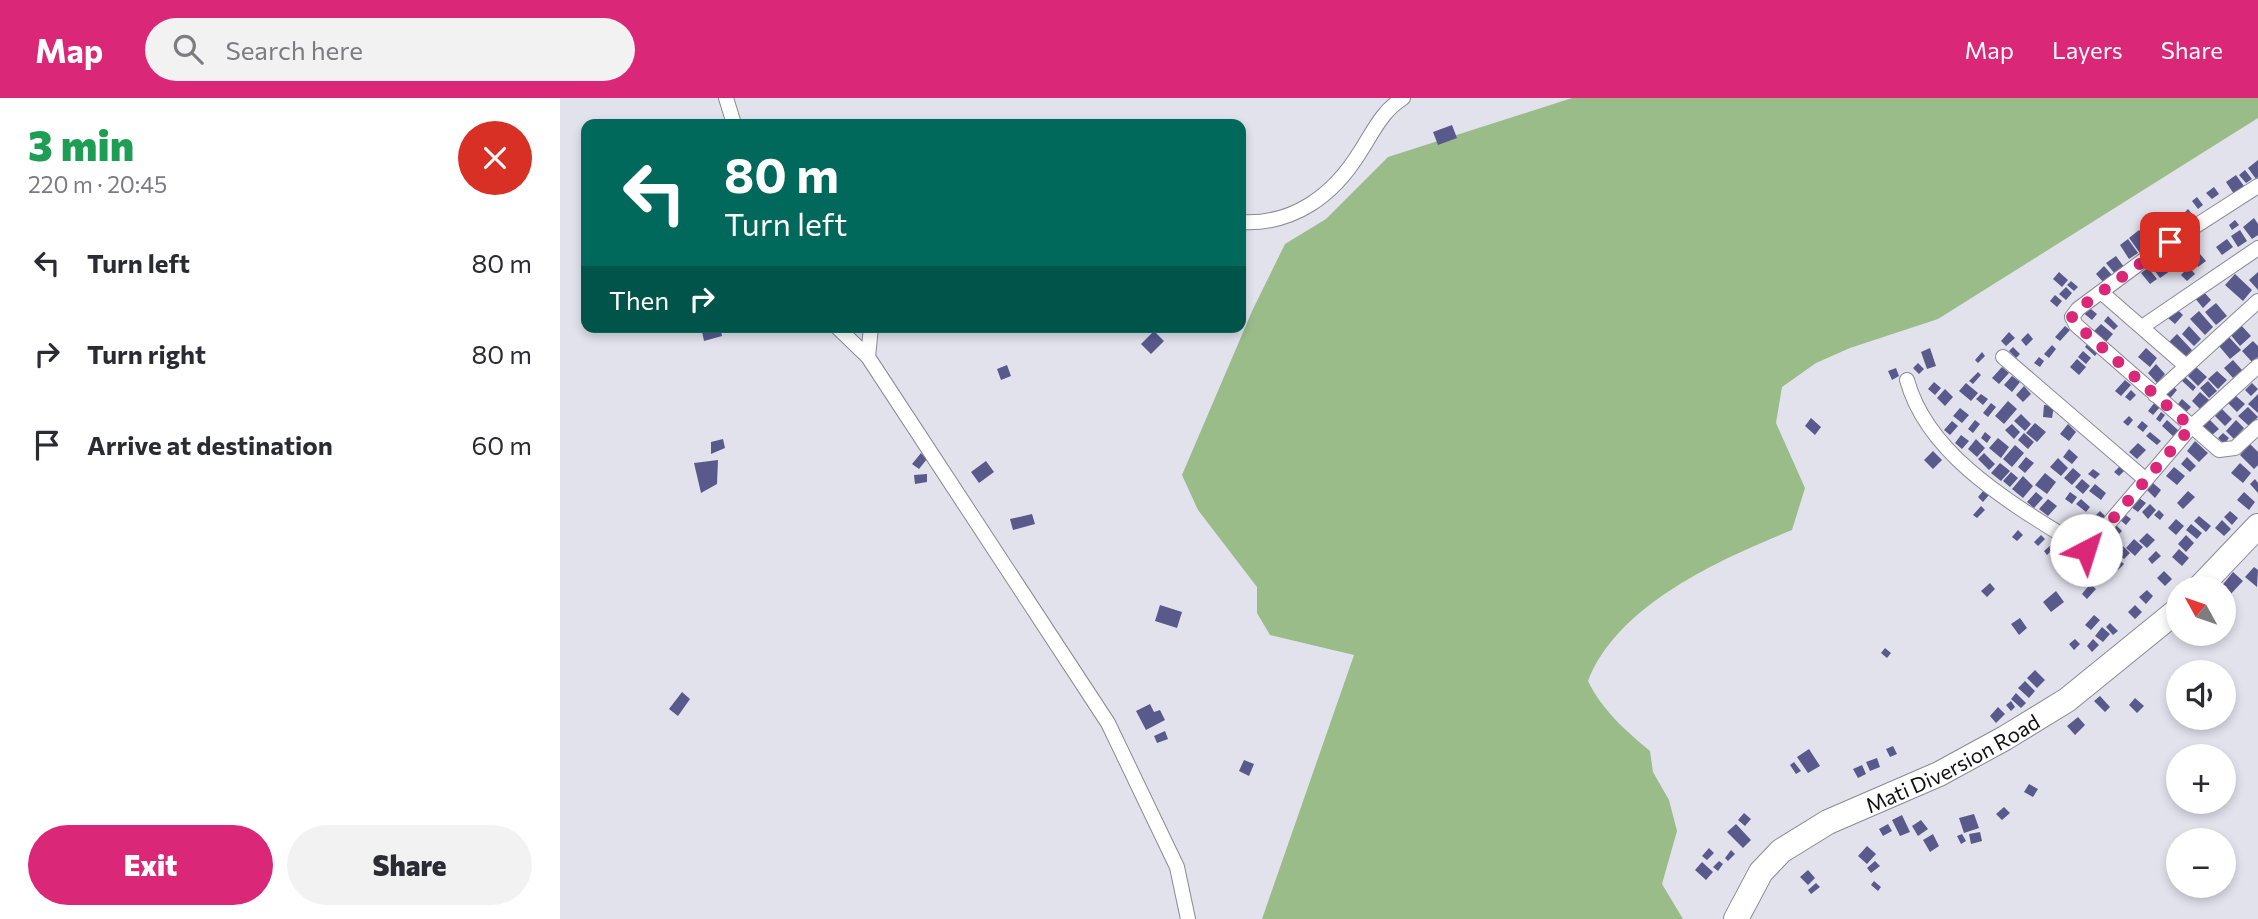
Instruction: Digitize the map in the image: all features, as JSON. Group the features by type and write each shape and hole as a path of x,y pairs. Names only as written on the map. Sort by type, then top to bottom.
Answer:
{"highway":[{"path":"2210,576 2258,526"},
{"name":"Mati Diversion Road","path":"1736,919 1761,872 1781,851 1828,822 1939,774 2005,738 2067,700 2166,620"}],"street":[{"path":"726,98 732,119"},
{"path":"1246,222 1264,224 1289,217 1318,200 1343,178 1377,122 1403,98"},
{"path":"2258,186 2152,254 2074,312 2074,322 2191,427 2225,452 2235,448 2258,427"},
{"path":"2142,327 2258,248"},
{"path":"2101,292 2186,366"},
{"path":"2155,395 2258,301"},
{"path":"843,333 868,357 1108,723 1177,867 1188,919"},
{"path":"868,357 870,333"},
{"path":"2003,357 2146,480"},
{"path":"1907,380 1919,415 1956,456 2002,495 2086,550 2191,427 2258,366"}],"green space":[{"path":"1572,98 2258,98 2258,118 1938,319 1850,348 1816,363 1782,387 1776,423 1805,488 1792,530 1703,570 1646,607 1622,629 1602,654 1588,681 1607,710 1650,751 1653,772 1669,800 1677,831 1662,884 1683,919 1262,919 1354,655 1270,635 1257,613 1257,587 1198,510 1182,475 1243,333 1246,333 1246,325 1253,309 1285,244 1326,219 1388,157"}],"building":[{"path":"1452,125 1457,138 1438,145 1433,132"},
{"path":"2258,160 2258,177 2256,179 2248,168"},
{"path":"2245,170 2252,179 2246,183 2239,175"},
{"path":"2236,175 2244,186 2234,194 2226,182"},
{"path":"2214,187 2219,194 2212,199 2206,193"},
{"path":"2197,197 2203,205 2198,209 2192,201"},
{"path":"2188,209 2193,215 2187,221 2182,215"},
{"path":"2168,217 2174,227 2167,232 2160,222"},
{"path":"2254,218 2258,224 2258,235 2252,239 2243,227"},
{"path":"2235,220 2239,225 2232,230 2229,225"},
{"path":"2160,226 2165,233 2159,238 2154,230"},
{"path":"2139,230 2150,245 2140,253 2129,238"},
{"path":"2240,230 2247,241 2238,247 2231,236"},
{"path":"2128,239 2138,253 2129,259 2120,245"},
{"path":"2227,239 2233,247 2222,255 2216,247"},
{"path":"2174,250 2183,261 2175,268 2166,257"},
{"path":"2200,254 2206,261 2198,267 2193,261"},
{"path":"2116,256 2124,267 2115,274 2106,263"},
{"path":"2162,260 2170,271 2160,278 2152,267"},
{"path":"2104,266 2112,275 2104,283 2096,274"},
{"path":"2189,267 2195,274 2187,281 2181,275"},
{"path":"2148,268 2157,279 2150,284 2141,273"},
{"path":"2059,272 2068,280 2062,287 2053,279"},
{"path":"2258,272 2258,290 2249,280"},
{"path":"2235,274 2252,290 2243,301 2225,285"},
{"path":"2071,281 2078,287 2074,291 2067,285"},
{"path":"2066,287 2072,293 2066,300 2059,294"},
{"path":"2202,290 2211,300 2203,308 2194,297"},
{"path":"2055,295 2062,301 2057,307 2050,301"},
{"path":"2216,303 2227,316 2216,325 2205,312"},
{"path":"2086,305 2097,314 2092,320 2081,311"},
{"path":"2177,309 2183,315 2175,324 2168,318"},
{"path":"2199,311 2213,327 2205,335 2190,319"},
{"path":"2108,316 2118,326 2114,330 2104,321"},
{"path":"2101,324 2113,334 2106,342 2094,331"},
{"path":"2240,324 2251,336 2240,346 2229,333"},
{"path":"2065,326 2070,330 2060,341 2055,337"},
{"path":"2189,326 2201,339 2194,346 2182,334"},
{"path":"2009,332 2015,338 2006,346 2001,341"},
{"path":"702,333 721,333 722,336 704,341"},
{"path":"1152,333 1156,333 1164,341 1151,354 1141,344"},
{"path":"2028,333 2033,339 2026,346 2021,340"},
{"path":"2177,334 2192,350 2185,358 2169,342"},
{"path":"2229,337 2241,350 2230,359 2219,346"},
{"path":"2253,341 2258,346 2258,357 2252,362 2242,351"},
{"path":"2088,343 2098,352 2095,356 2085,347"},
{"path":"2052,345 2056,349 2049,358 2044,354"},
{"path":"2013,347 2020,354 2016,358 2009,351"},
{"path":"1930,348 1936,366 1927,369 1921,352"},
{"path":"2146,348 2157,358 2150,367 2138,357"},
{"path":"2083,351 2091,358 2086,364 2078,357"},
{"path":"1982,352 1985,356 1978,363 1975,360"},
{"path":"2039,357 2044,361 2040,367 2034,363"},
{"path":"2077,359 2086,367 2079,375 2070,367"},
{"path":"2233,360 2242,370 2233,378 2224,368"},
{"path":"1918,363 1924,369 1919,374 1913,368"},
{"path":"2156,364 2165,374 2157,383 2148,373"},
{"path":"1007,365 1011,376 1001,380 997,369"},
{"path":"2002,367 2009,373 1999,384 1992,378"},
{"path":"2196,367 2207,377 2198,386 2188,376"},
{"path":"1896,368 1899,376 1892,380 1888,371"},
{"path":"2217,371 2227,380 2218,389 2208,379"},
{"path":"1978,372 1981,375 1973,384 1969,381"},
{"path":"2012,376 2020,382 2012,392 2004,385"},
{"path":"2184,376 2196,387 2193,391 2181,380"},
{"path":"2125,380 2131,385 2121,396 2115,391"},
{"path":"2208,381 2217,391 2209,398 2200,388"},
{"path":"1934,382 1941,388 1935,395 1928,389"},
{"path":"1966,383 1978,393 1971,401 1959,391"},
{"path":"2252,383 2258,389 2251,396 2245,390"},
{"path":"2172,385 2177,390 2167,402 2162,397"},
{"path":"2024,386 2031,394 2023,402 2016,395"},
{"path":"1945,389 1953,397 1945,406 1937,398"},
{"path":"2131,390 2136,395 2130,401 2125,397"},
{"path":"2200,392 2209,400 2200,409 2192,401"},
{"path":"1981,394 1988,399 1983,405 1976,399"},
{"path":"2258,394 2258,413 2248,404"},
{"path":"2236,396 2245,404 2237,412 2228,403"},
{"path":"2182,399 2191,407 2186,412 2178,404"},
{"path":"2008,401 2017,409 2004,424 1995,416"},
{"path":"2155,402 2160,407 2153,415 2148,411"},
{"path":"1991,403 1996,407 1988,417 1983,413"},
{"path":"2044,405 2054,406 2052,418 2043,417"},
{"path":"2248,407 2258,417 2249,426 2238,416"},
{"path":"1960,408 1969,415 1962,423 1953,416"},
{"path":"2222,409 2232,419 2225,426 2215,416"},
{"path":"2161,412 2165,415 2160,422 2156,419"},
{"path":"2021,414 2031,424 2025,431 2014,421"},
{"path":"2129,416 2133,420 2128,426 2123,422"},
{"path":"1811,418 1821,427 1815,435 1805,426"},
{"path":"2209,419 2219,429 2212,435 2202,426"},
{"path":"1975,420 1980,424 1973,433 1968,429"},
{"path":"2167,420 2179,431 2174,437 2162,426"},
{"path":"2236,420 2244,428 2234,439 2226,431"},
{"path":"1952,421 1958,426 1950,435 1944,430"},
{"path":"2142,421 2148,426 2143,432 2137,427"},
{"path":"2035,423 2046,432 2037,442 2026,433"},
{"path":"2012,424 2020,432 2014,439 2005,430"},
{"path":"2068,424 2076,432 2069,441 2060,434"},
{"path":"1985,432 1991,437 1987,443 1981,438"},
{"path":"2150,432 2161,441 2157,445 2146,436"},
{"path":"2024,433 2034,442 2028,449 2018,440"},
{"path":"2223,433 2229,438 2224,444 2218,438"},
{"path":"1961,435 1969,441 1962,449 1955,443"},
{"path":"1998,438 2009,447 2001,458 1989,448"},
{"path":"723,439 725,448 711,454 711,442"},
{"path":"1976,439 1985,448 1977,457 1968,449"},
{"path":"2195,441 2208,453 2199,462 2187,451"},
{"path":"2138,443 2146,450 2137,459 2129,452"},
{"path":"2250,444 2258,452 2258,465 2254,469 2240,455"},
{"path":"2015,445 2024,453 2012,467 2003,459"},
{"path":"2069,449 2078,457 2072,464 2063,457"},
{"path":"1933,451 1942,460 1933,469 1924,460"},
{"path":"921,453 927,459 919,469 912,464"},
{"path":"1984,453 1995,464 1989,470 1978,459"},
{"path":"2026,457 2034,463 2025,473 2018,467"},
{"path":"2187,457 2196,466 2190,472 2181,464"},
{"path":"2058,458 2068,468 2061,476 2050,467"},
{"path":"718,460 717,484 701,493 694,463"},
{"path":"986,461 994,472 979,483 971,472"},
{"path":"2000,463 2010,471 2001,481 1991,473"},
{"path":"2240,463 2251,473 2243,483 2231,473"},
{"path":"2120,466 2125,470 2119,476 2114,472"},
{"path":"2174,467 2185,476 2177,485 2166,476"},
{"path":"2073,468 2081,475 2072,485 2064,478"},
{"path":"2093,469 2100,474 2095,479 2088,474"},
{"path":"2011,472 2018,478 2010,487 2003,481"},
{"path":"2045,473 2056,482 2047,494 2035,485"},
{"path":"927,474 927,482 915,484 914,475"},
{"path":"2023,476 2033,486 2023,498 2012,489"},
{"path":"2082,479 2090,486 2083,494 2075,487"},
{"path":"2255,479 2258,483 2258,493 2250,484"},
{"path":"2153,483 2161,490 2155,498 2147,490"},
{"path":"2095,484 2106,493 2101,500 2089,491"},
{"path":"1984,490 1989,495 1983,502 1978,497"},
{"path":"2188,491 2195,497 2183,509 2177,503"},
{"path":"2036,492 2043,498 2034,508 2027,502"},
{"path":"2070,492 2077,497 2072,504 2065,499"},
{"path":"2244,492 2255,502 2249,510 2237,500"},
{"path":"2138,497 2146,503 2138,512 2131,507"},
{"path":"2048,499 2057,506 2048,516 2039,509"},
{"path":"2081,499 2090,507 2086,512 2076,504"},
{"path":"2150,504 2156,510 2148,519 2142,512"},
{"path":"1981,506 1985,510 1977,518 1973,515"},
{"path":"2159,510 2164,515 2160,520 2154,515"},
{"path":"2100,511 2107,518 2102,524 2094,517"},
{"path":"2230,511 2238,518 2232,525 2224,517"},
{"path":"2123,513 2131,519 2126,525 2119,519"},
{"path":"1032,514 1035,524 1013,530 1010,519"},
{"path":"2199,516 2211,526 2206,532 2194,521"},
{"path":"2176,519 2184,526 2176,535 2168,528"},
{"path":"2222,520 2231,529 2224,536 2215,528"},
{"path":"2086,521 2096,529 2087,539 2077,531"},
{"path":"2115,524 2122,531 2112,541 2105,535"},
{"path":"2191,524 2202,533 2197,539 2186,530"},
{"path":"2018,530 2023,535 2017,541 2012,537"},
{"path":"2147,533 2155,540 2147,548 2139,541"},
{"path":"2041,535 2045,539 2038,546 2034,542"},
{"path":"2186,535 2194,543 2186,552 2178,544"},
{"path":"2101,539 2108,546 2100,554 2093,547"},
{"path":"2134,539 2143,547 2135,556 2126,548"},
{"path":"2051,545 2054,548 2047,555 2044,551"},
{"path":"2123,546 2130,553 2124,559 2116,552"},
{"path":"2179,549 2189,558 2182,566 2172,557"},
{"path":"2074,551 2083,559 2073,571 2064,562"},
{"path":"2156,551 2161,556 2152,564 2148,559"},
{"path":"2113,554 2124,564 2118,570 2108,560"},
{"path":"2107,564 2113,570 2107,575 2102,569"},
{"path":"2254,567 2258,570 2257,587 2245,577"},
{"path":"2164,571 2169,576 2166,576 2165,586 2157,578"},
{"path":"2233,572 2243,581 2236,588 2236,576 2230,576"},
{"path":"1990,583 1995,589 1987,597 1981,591"},
{"path":"2090,584 2096,589 2087,599 2082,594"},
{"path":"2147,590 2153,596 2146,604 2139,597"},
{"path":"2056,591 2064,602 2051,612 2043,602"},
{"path":"1160,605 1182,612 1177,628 1155,621"},
{"path":"2135,605 2142,612 2135,619 2128,612"},
{"path":"2094,615 2100,620 2091,630 2085,625"},
{"path":"2020,618 2027,628 2019,635 2011,624"},
{"path":"2110,623 2118,631 2113,635 2106,627"},
{"path":"2102,627 2110,634 2103,642 2095,636"},
{"path":"2075,639 2080,644 2074,650 2069,644"},
{"path":"2093,639 2099,645 2092,652 2087,646"},
{"path":"1885,648 1891,653 1887,658 1881,653"},
{"path":"2035,670 2045,680 2037,688 2027,678"},
{"path":"2025,681 2035,691 2029,698 2018,688"},
{"path":"682,692 690,699 678,716 669,709"},
{"path":"2016,693 2026,703 2021,708 2011,699"},
{"path":"2100,696 2110,707 2105,712 2094,701"},
{"path":"2135,698 2144,706 2137,713 2129,705"},
{"path":"2011,701 2015,707 2011,711 2006,705"},
{"path":"1150,704 1154,712 1160,710 1165,720 1146,730 1136,711"},
{"path":"1998,707 2005,714 1996,723 1990,716"},
{"path":"2078,717 2085,725 2075,735 2067,726"},
{"path":"1165,731 1168,739 1157,743 1154,736"},
{"path":"1893,746 1897,754 1890,757 1886,749"},
{"path":"1809,749 1820,766 1808,773 1797,757"},
{"path":"1877,758 1880,767 1870,771 1866,762"},
{"path":"1244,760 1254,764 1249,776 1239,771"},
{"path":"1794,762 1801,771 1796,774 1790,765"},
{"path":"1862,765 1866,774 1858,778 1853,769"},
{"path":"2029,784 2038,789 2033,797 2024,792"},
{"path":"2004,807 2010,813 2002,820 1996,814"},
{"path":"1744,813 1751,819 1745,826 1738,820"},
{"path":"1974,814 1979,828 1964,833 1959,818"},
{"path":"1902,815 1910,832 1900,836 1892,820"},
{"path":"1921,820 1928,829 1918,836 1912,826"},
{"path":"1736,824 1751,840 1743,848 1727,832"},
{"path":"1888,824 1892,831 1883,836 1879,829"},
{"path":"1980,832 1982,841 1971,844 1969,834"},
{"path":"1933,834 1939,846 1930,852 1923,840"},
{"path":"1962,834 1966,841 1961,844 1957,836"},
{"path":"1867,846 1876,854 1867,864 1858,856"},
{"path":"1709,848 1714,853 1707,860 1702,856"},
{"path":"1731,850 1735,854 1728,861 1725,858"},
{"path":"1719,861 1723,864 1718,871 1713,867"},
{"path":"1875,861 1880,866 1871,873 1867,868"},
{"path":"1702,862 1713,872 1706,880 1695,870"},
{"path":"1808,870 1815,878 1808,885 1800,877"},
{"path":"1874,881 1881,887 1878,891 1871,885"},
{"path":"1816,883 1820,887 1811,894 1808,890"}],"route":[{"path":"2086,550 2191,427 2077,325 2072,317 2074,312 2170,242"}]}
